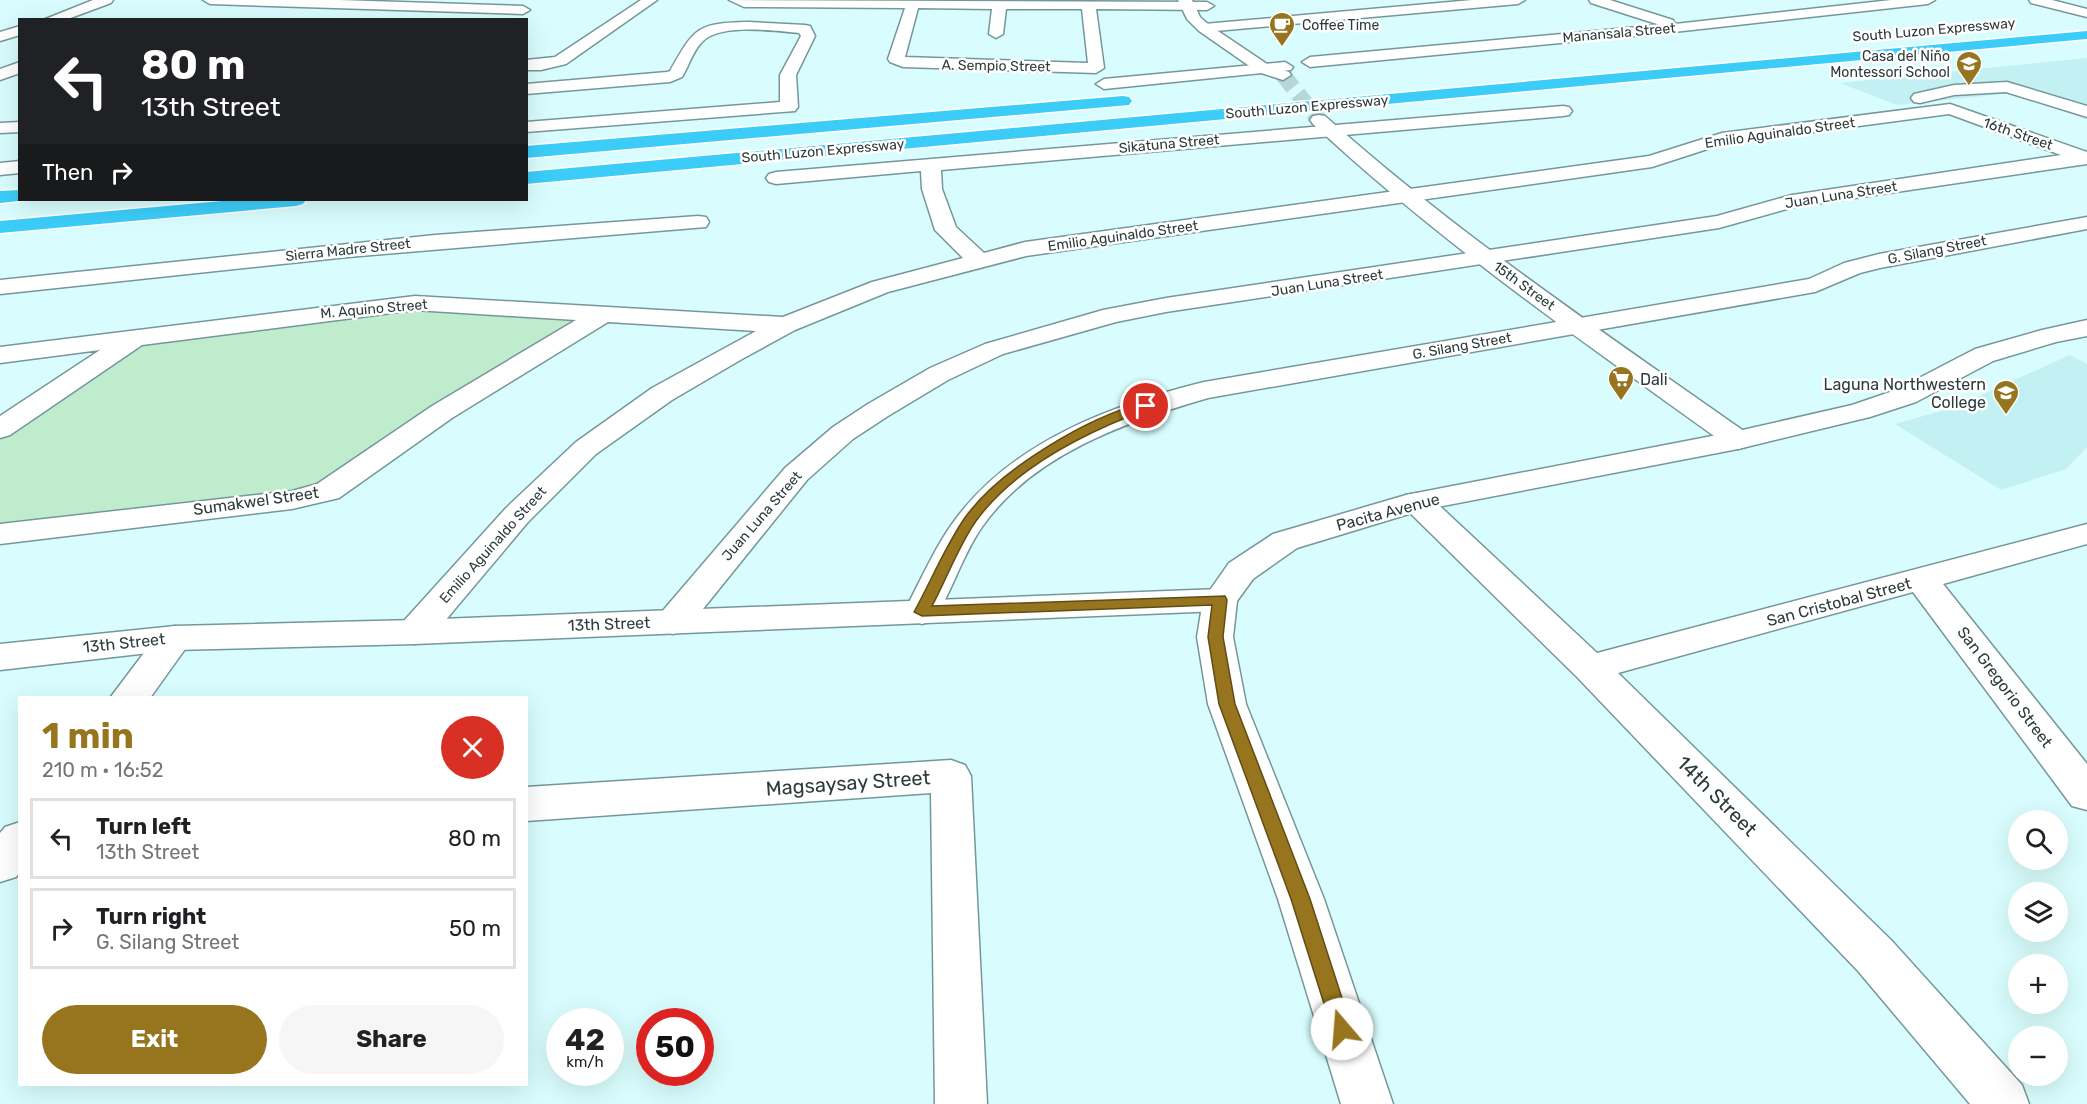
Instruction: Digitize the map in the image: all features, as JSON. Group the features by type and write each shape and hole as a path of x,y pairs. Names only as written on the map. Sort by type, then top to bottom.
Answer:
{"highway":[{"path":"2054,20 2084,16"},
{"name":"South Luzon Expressway","path":"528,178 2087,35"},
{"name":"South Luzon Expressway","path":"1266,88 1280,74"},
{"name":"South Luzon Expressway","path":"528,152 1135,100"},
{"path":"0,198 18,196"},
{"path":"0,227 285,201"}],"street":[{"path":"56,18 106,0"},
{"path":"210,0 364,3 443,8 527,8 510,18"},
{"path":"423,18 457,0"},
{"path":"528,65 560,61 650,0"},
{"path":"736,0 744,3 1206,3 1222,27 1280,74"},
{"path":"1323,0 1351,16"},
{"path":"1412,0 1431,9"},
{"path":"1204,28 1431,9 1507,0"},
{"path":"1596,0 1681,27"},
{"name":"Manansala Street","path":"1310,62 1681,27 1928,0"},
{"path":"2036,0 2084,16"},
{"name":"A. Sempio Street","path":"913,2 896,59 913,64 1096,68 1088,3"},
{"path":"996,34 1000,2"},
{"path":"330,18 364,3"},
{"path":"1186,3 1194,20 1204,28 1280,74"},
{"path":"528,89 670,77 676,74 699,37 715,29 765,26 805,29 808,36 788,75 789,106 528,127"},
{"path":"0,37 18,31"},
{"path":"0,58 18,59"},
{"path":"0,75 18,68"},
{"path":"1104,84 1280,74"},
{"path":"1939,111 1909,102 1934,94 1982,87 2007,87 2087,112"},
{"name":"Sikatuna Street","path":"776,178 931,166 1324,125 1563,111"},
{"name":"16th Street","path":"1939,111 2086,158"},
{"name":"Emilio Aguinaldo Street","path":"415,632 517,515 586,448 662,394 786,325 880,287 1025,249 1652,161 1691,147 1722,140 1939,111"},
{"name":"15th Street","path":"1324,125 1405,196 1486,259 1738,440"},
{"path":"0,128 18,127"},
{"name":"Juan Luna Street","path":"673,622 796,474 852,427 878,410 948,369 994,349 1112,315 1719,222 1792,201 2086,158"},
{"path":"931,166 932,189 946,230 978,260"},
{"path":"0,169 18,167"},
{"name":"Sierra Madre Street","path":"0,287 430,241 698,222"},
{"name":"G. Silang Street","path":"922,612 970,520 1002,485 1067,440 1112,418 1146,406 1204,390 1815,285 1852,268 1879,261 2087,223"},
{"name":"M. Aquino Street","path":"0,355 416,303 786,325"},
{"name":"Sumakwel Street","path":"0,534 292,500 328,491 442,412 605,313"},
{"name":"Pacita Avenue","path":"1367,1104 1301,899 1227,704 1215,637 1220,600 1241,571 1285,541 1418,502 1738,440 1860,411 1906,396 1984,356 2050,335 2087,328"},
{"path":"0,429 139,336"},
{"name":"14th Street","path":"1418,502 1590,668 1875,956 2003,1104"},
{"name":"San Cristobal Street","path":"1590,668 2087,534"},
{"name":"San Gregorio Street","path":"1922,579 2087,794"},
{"name":"13th Street","path":"0,657 175,638 415,632 1220,600"},
{"path":"131,696 175,638"},
{"name":"Magsaysay Street","path":"528,804 951,776 961,1104"},
{"path":"0,864 18,842"}],"shaded area":[{"name":"Casa del Niño Montessori School","path":"2087,58 2087,109 2022,92 1897,105 1840,83"},
{"name":"Laguna Northwestern College","path":"2070,355 2087,364 2087,447 2066,469 2001,490 1895,424 1955,407"}],"green space":[{"path":"392,305 596,315 435,410 302,494 0,533 0,431 140,337"}],"tunnel":[{"path":"1283,75 1319,120"}],"place":[{"name":"Coffee Time","path":"1282,48"},
{"name":"Casa del Niño Montessori School","path":"1969,87"},
{"name":"Dali","path":"1621,402"},
{"name":"Laguna Northwestern College","path":"2006,416"}],"route":[{"path":"1146,406 1112,418 1067,440 1002,485 970,520 922,612 1220,600 1215,637 1227,704 1301,899 1342,1029"}]}
